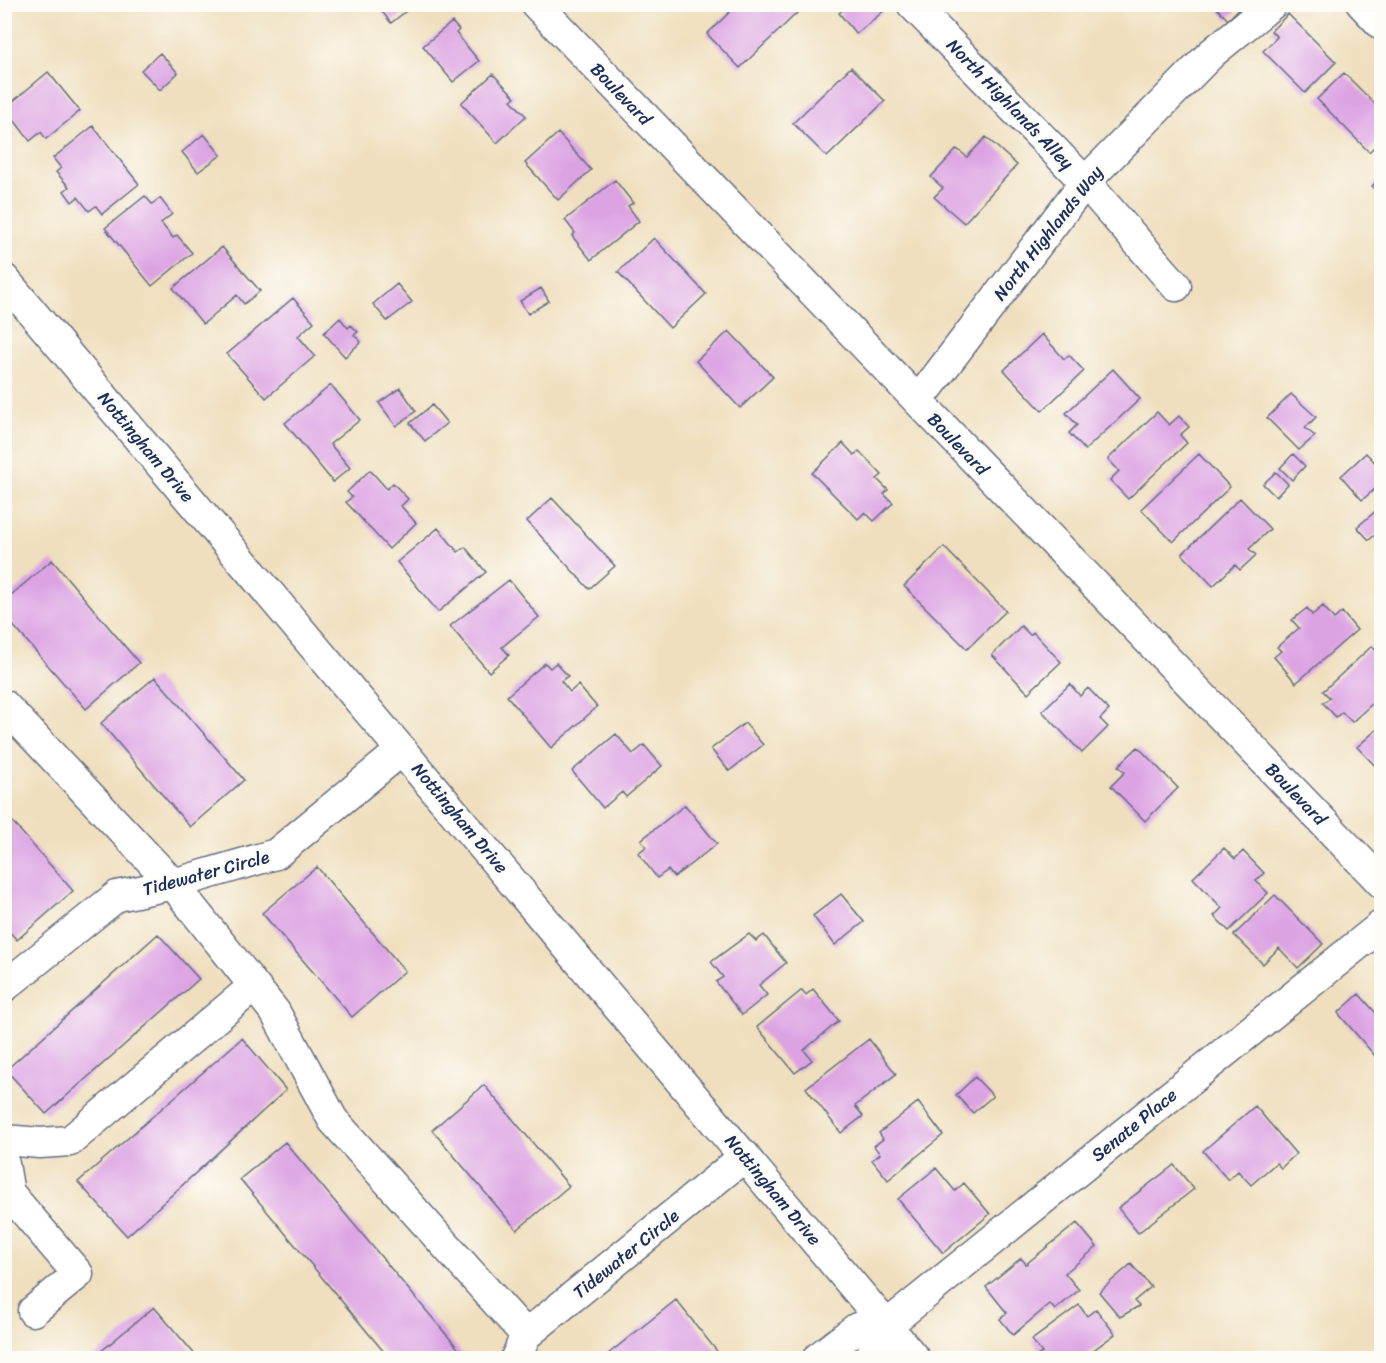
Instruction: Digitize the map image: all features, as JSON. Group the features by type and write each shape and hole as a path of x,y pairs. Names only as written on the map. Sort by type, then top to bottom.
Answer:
{"street":[{"name":"Boulevard","path":"536,4 1382,883"},
{"name":"North Highlands Alley","path":"912,4 1085,182 1176,286"},
{"name":"North Highlands Way","path":"918,401 1085,182 1212,53 1272,4"},
{"path":"1362,4 1382,25"},
{"name":"Nottingham Drive","path":"4,279 914,1359"},
{"path":"4,705 173,884 275,1012 333,1120 521,1347"},
{"name":"Tidewater Circle","path":"4,987 117,896 173,884 276,854 402,750"},
{"name":"Senate Place","path":"886,1326 1382,925"},
{"path":"4,1140 40,1143 70,1141 254,986"},
{"name":"Tidewater Circle","path":"521,1347 745,1156"},
{"path":"4,1164 7,1200 78,1274 33,1311"},
{"path":"818,1359 857,1328 886,1326 870,1359"}],"building":[{"path":"376,4 415,4 391,23"},
{"path":"738,4 791,4 798,12 740,68 707,34"},
{"path":"850,4 892,4 856,34 839,13"},
{"path":"1213,4 1243,4 1228,20"},
{"path":"1288,14 1336,62 1305,93 1263,51 1277,37 1271,31"},
{"path":"452,22 459,30 456,33 479,61 453,82 423,46"},
{"path":"160,53 178,73 160,90 141,70"},
{"path":"851,67 885,101 827,157 793,123"},
{"path":"48,72 80,111 46,139 41,132 30,141 5,108"},
{"path":"1344,73 1382,111 1382,139 1369,152 1317,99"},
{"path":"493,74 515,97 511,100 526,116 497,143 461,103"},
{"path":"93,126 139,184 102,214 96,206 89,211 78,197 72,202 64,191 69,187 56,172 61,168 53,158"},
{"path":"558,133 591,170 558,200 525,163"},
{"path":"204,134 221,155 198,172 182,152"},
{"path":"986,137 1017,165 964,223 934,197 943,188 931,177 957,149 967,157"},
{"path":"1382,177 1382,195 1372,186"},
{"path":"615,180 633,203 628,206 639,221 591,260 572,236 575,233 565,220"},
{"path":"145,196 152,204 160,198 172,214 161,223 173,238 177,235 192,253 152,286 105,228"},
{"path":"654,238 706,294 670,328 618,272"},
{"path":"222,247 260,291 244,304 237,295 203,324 173,288"},
{"path":"397,284 412,302 387,321 373,304"},
{"path":"541,288 549,301 528,314 520,301"},
{"path":"293,298 314,322 298,336 315,356 266,398 227,354"},
{"path":"340,318 348,328 351,325 358,332 354,335 361,342 345,357 324,333"},
{"path":"729,331 773,377 740,408 696,361"},
{"path":"1042,334 1064,359 1069,355 1084,371 1042,411 1004,370"},
{"path":"1113,369 1140,399 1085,450 1069,433 1077,425 1066,413"},
{"path":"331,385 360,420 330,444 350,468 333,482 285,423"},
{"path":"400,388 416,411 396,426 379,403"},
{"path":"1291,394 1316,417 1305,428 1315,436 1299,450 1267,418"},
{"path":"432,405 447,423 425,441 410,423"},
{"path":"1157,412 1169,425 1179,416 1189,427 1180,435 1187,443 1128,499 1110,480 1119,471 1108,459"},
{"path":"843,443 854,455 859,451 882,475 877,479 888,490 884,494 893,503 874,521 865,512 858,519 812,473"},
{"path":"1366,453 1382,470 1382,483 1362,500 1341,476"},
{"path":"1199,454 1230,487 1173,542 1141,509"},
{"path":"1293,454 1305,466 1292,480 1280,468"},
{"path":"370,470 387,489 393,483 408,499 401,506 416,523 389,549 346,502 352,497 347,492"},
{"path":"1276,472 1288,484 1276,497 1263,484"},
{"path":"552,498 615,566 589,589 527,521"},
{"path":"1240,498 1270,529 1249,549 1256,555 1240,570 1235,565 1213,586 1182,554"},
{"path":"1377,510 1382,515 1382,529 1369,540 1357,527"},
{"path":"438,528 458,552 465,547 486,572 438,612 397,562"},
{"path":"944,547 1006,611 967,649 904,586"},
{"path":"52,560 139,663 86,709 4,615 4,601"},
{"path":"509,580 539,617 502,647 509,655 489,672 450,626"},
{"path":"1323,606 1334,619 1342,612 1357,630 1296,683 1274,657 1281,651 1277,647 1299,628 1292,620 1307,608 1312,615"},
{"path":"1021,626 1030,635 1033,632 1061,662 1028,693 992,655"},
{"path":"1372,646 1382,657 1382,695 1352,722 1342,712 1336,717 1323,703 1330,698 1323,691"},
{"path":"545,663 550,668 556,663 568,676 561,681 570,692 578,685 597,707 551,748 507,696"},
{"path":"155,677 244,780 190,827 101,723"},
{"path":"1070,684 1080,696 1088,688 1109,710 1100,719 1108,727 1082,753 1042,711"},
{"path":"745,723 763,745 729,771 711,749"},
{"path":"1382,725 1382,773 1357,747"},
{"path":"616,734 633,754 644,745 662,766 626,797 622,792 603,808 572,771"},
{"path":"1138,747 1178,788 1145,821 1111,786 1125,772 1118,766"},
{"path":"685,805 717,844 674,877 668,870 657,878 638,853 646,847 641,840"},
{"path":"4,812 73,891 17,940 4,926"},
{"path":"1224,848 1235,859 1243,851 1264,873 1256,881 1268,893 1229,931 1214,916 1222,908 1193,878"},
{"path":"317,867 405,971 352,1017 262,913"},
{"path":"841,894 864,922 835,945 813,916"},
{"path":"1275,895 1323,944 1298,968 1279,948 1263,964 1234,935"},
{"path":"158,934 199,979 46,1114 6,1070"},
{"path":"749,934 756,941 764,935 786,963 759,985 767,995 742,1015 716,982 723,977 711,962"},
{"path":"813,989 839,1021 804,1050 812,1060 795,1073 757,1027 802,990 806,995"},
{"path":"1359,994 1375,1012 1379,1008 1382,1010 1382,1064 1338,1013"},
{"path":"242,1038 286,1090 127,1236 78,1182"},
{"path":"869,1039 896,1074 855,1106 863,1116 841,1133 806,1088"},
{"path":"975,1077 993,1096 973,1113 956,1095"},
{"path":"484,1085 569,1186 517,1230 432,1130"},
{"path":"918,1102 943,1135 888,1180 872,1160 880,1154 874,1146 883,1139 879,1133"},
{"path":"1255,1106 1296,1154 1281,1168 1276,1163 1251,1185 1238,1171 1228,1180 1203,1151"},
{"path":"285,1142 466,1358 389,1358 240,1179"},
{"path":"1174,1165 1194,1189 1138,1233 1118,1208"},
{"path":"936,1168 955,1191 964,1183 990,1214 943,1253 898,1199"},
{"path":"1077,1223 1097,1247 1065,1273 1079,1290 1055,1310 1050,1304 1013,1335 1000,1319 1007,1313 986,1287 1021,1258 1026,1264"},
{"path":"1131,1264 1151,1287 1134,1301 1139,1306 1120,1317 1099,1292"},
{"path":"676,1300 720,1355 716,1358 603,1358"},
{"path":"1079,1305 1087,1316 1096,1309 1115,1334 1087,1355 1089,1358 1034,1358 1042,1353 1032,1340"},
{"path":"154,1307 198,1358 93,1358"}]}
